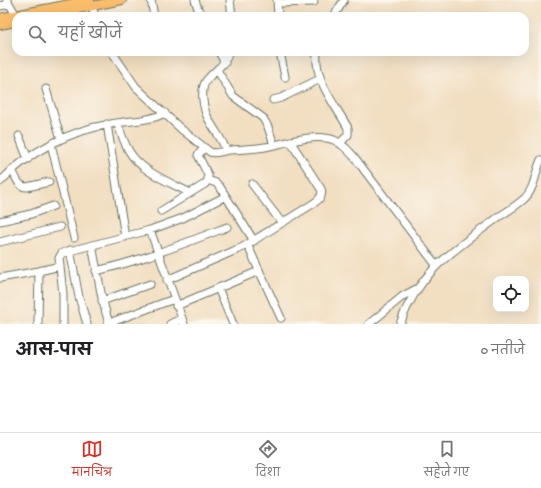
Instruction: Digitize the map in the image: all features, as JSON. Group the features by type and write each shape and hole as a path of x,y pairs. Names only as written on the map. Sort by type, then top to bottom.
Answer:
{"main road":[{"path":"41,12 82,2 122,0"},
{"path":"55,12 82,2"},
{"path":"0,18 12,18"},
{"path":"0,25 12,20"}],"street":[{"path":"151,0 153,12"},
{"path":"195,0 200,12"},
{"path":"230,0 232,12"},
{"path":"336,12 344,0"},
{"path":"278,12 277,1 314,2"},
{"path":"0,6 8,2 13,12"},
{"path":"82,2 91,12"},
{"path":"115,56 136,87 204,148 214,153 226,150 249,150 317,138 327,138 340,143 355,158 436,265"},
{"path":"221,56 225,63"},
{"path":"226,150 207,116 203,91 205,83 225,63 228,56"},
{"path":"281,56 285,77"},
{"path":"317,56 317,69 320,79 348,128 348,135 340,143"},
{"path":"218,70 234,96 263,118 268,127 274,145"},
{"path":"273,100 281,98 320,79"},
{"path":"46,89 61,139"},
{"path":"0,182 12,170 61,139 81,131 107,124 150,120 165,113"},
{"path":"117,123 129,151 138,162 154,173 190,193"},
{"path":"107,124 125,237"},
{"path":"19,136 28,159"},
{"path":"167,280 250,243 318,200 322,193 319,185 290,142"},
{"path":"51,144 74,238"},
{"path":"204,148 198,155 208,175 208,180"},
{"path":"400,324 418,288 436,265 459,246 525,198 535,179 541,160"},
{"path":"12,170 20,185 23,187 27,188 49,182"},
{"path":"536,174 541,181"},
{"path":"161,211 208,180"},
{"path":"208,180 218,185 226,196 250,243 260,271 282,318"},
{"path":"252,184 282,224"},
{"path":"63,324 63,294 60,255 70,250 92,246 150,230 183,218 226,196"},
{"path":"0,221 30,214 53,206"},
{"path":"0,242 60,227"},
{"path":"96,271 158,254 227,227"},
{"path":"150,230 182,322 170,324"},
{"path":"92,246 102,301 109,323 175,303 260,271"},
{"path":"70,250 79,297 87,324"},
{"path":"0,278 60,266"},
{"path":"38,324 39,271"},
{"path":"102,301 150,284"},
{"path":"218,288 233,324"},
{"path":"369,324 403,296 418,288"}]}
